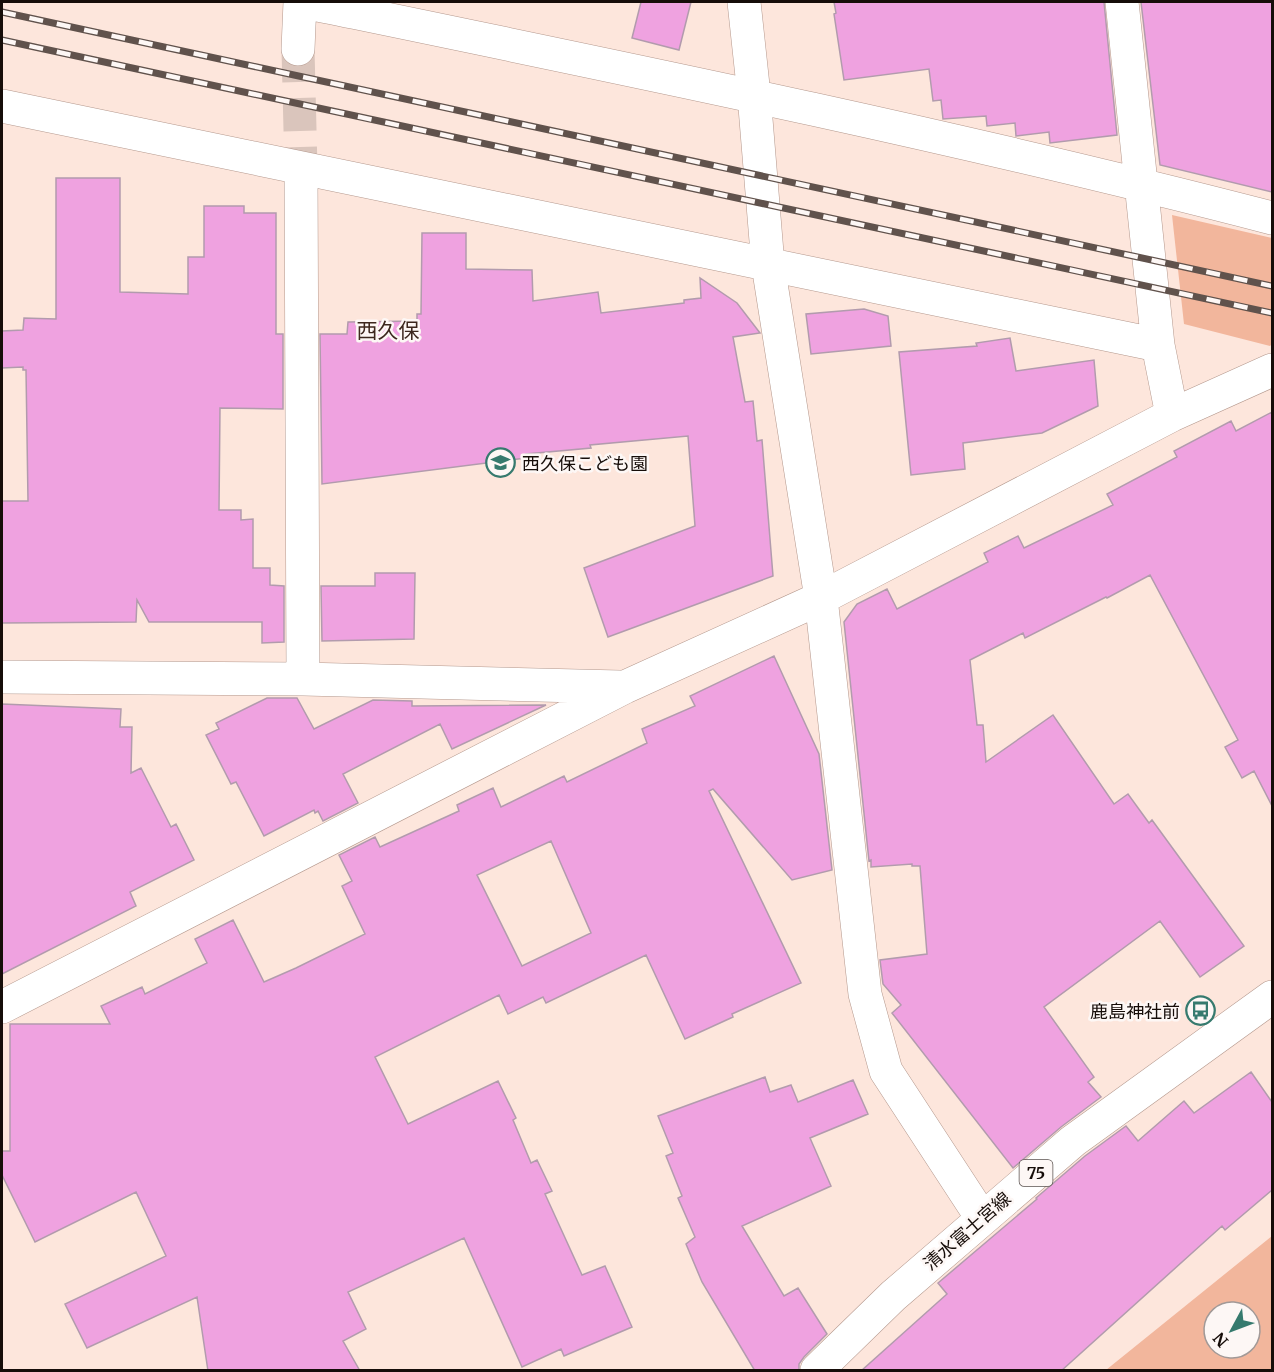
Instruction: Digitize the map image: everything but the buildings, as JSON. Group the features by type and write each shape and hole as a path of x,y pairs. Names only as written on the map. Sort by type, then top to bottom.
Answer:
{"street":[{"path":"298,50 300,2"},
{"path":"304,2 754,95 1142,185 1272,218"},
{"path":"744,2 768,265 821,598 862,971 868,1005 886,1071 982,1218"},
{"path":"1122,2 1158,345 1172,415"},
{"path":"2,106 1158,345"},
{"path":"301,169 303,679"},
{"path":"2,1007 625,687 821,598 1172,415 1272,370"},
{"path":"2,677 303,679 625,687"},
{"name":"清水富士宮線","path":"817,1371 893,1296 1073,1141 1272,997"}],"shaded area":[{"path":"1172,215 1272,238 1272,344 1270,346 1184,324"},
{"path":"1272,1236 1272,1370 1106,1370"}],"tunnel":[{"path":"298,49 301,169"}],"railway":[{"path":"2,12 1272,286"},
{"path":"2,40 1272,313"}],"place":[{"name":"西久保こども園","path":"501,463"},
{"name":"鹿島神社前","path":"1201,1011"}],"district":[{"name":"西久保","path":"388,330"}]}
